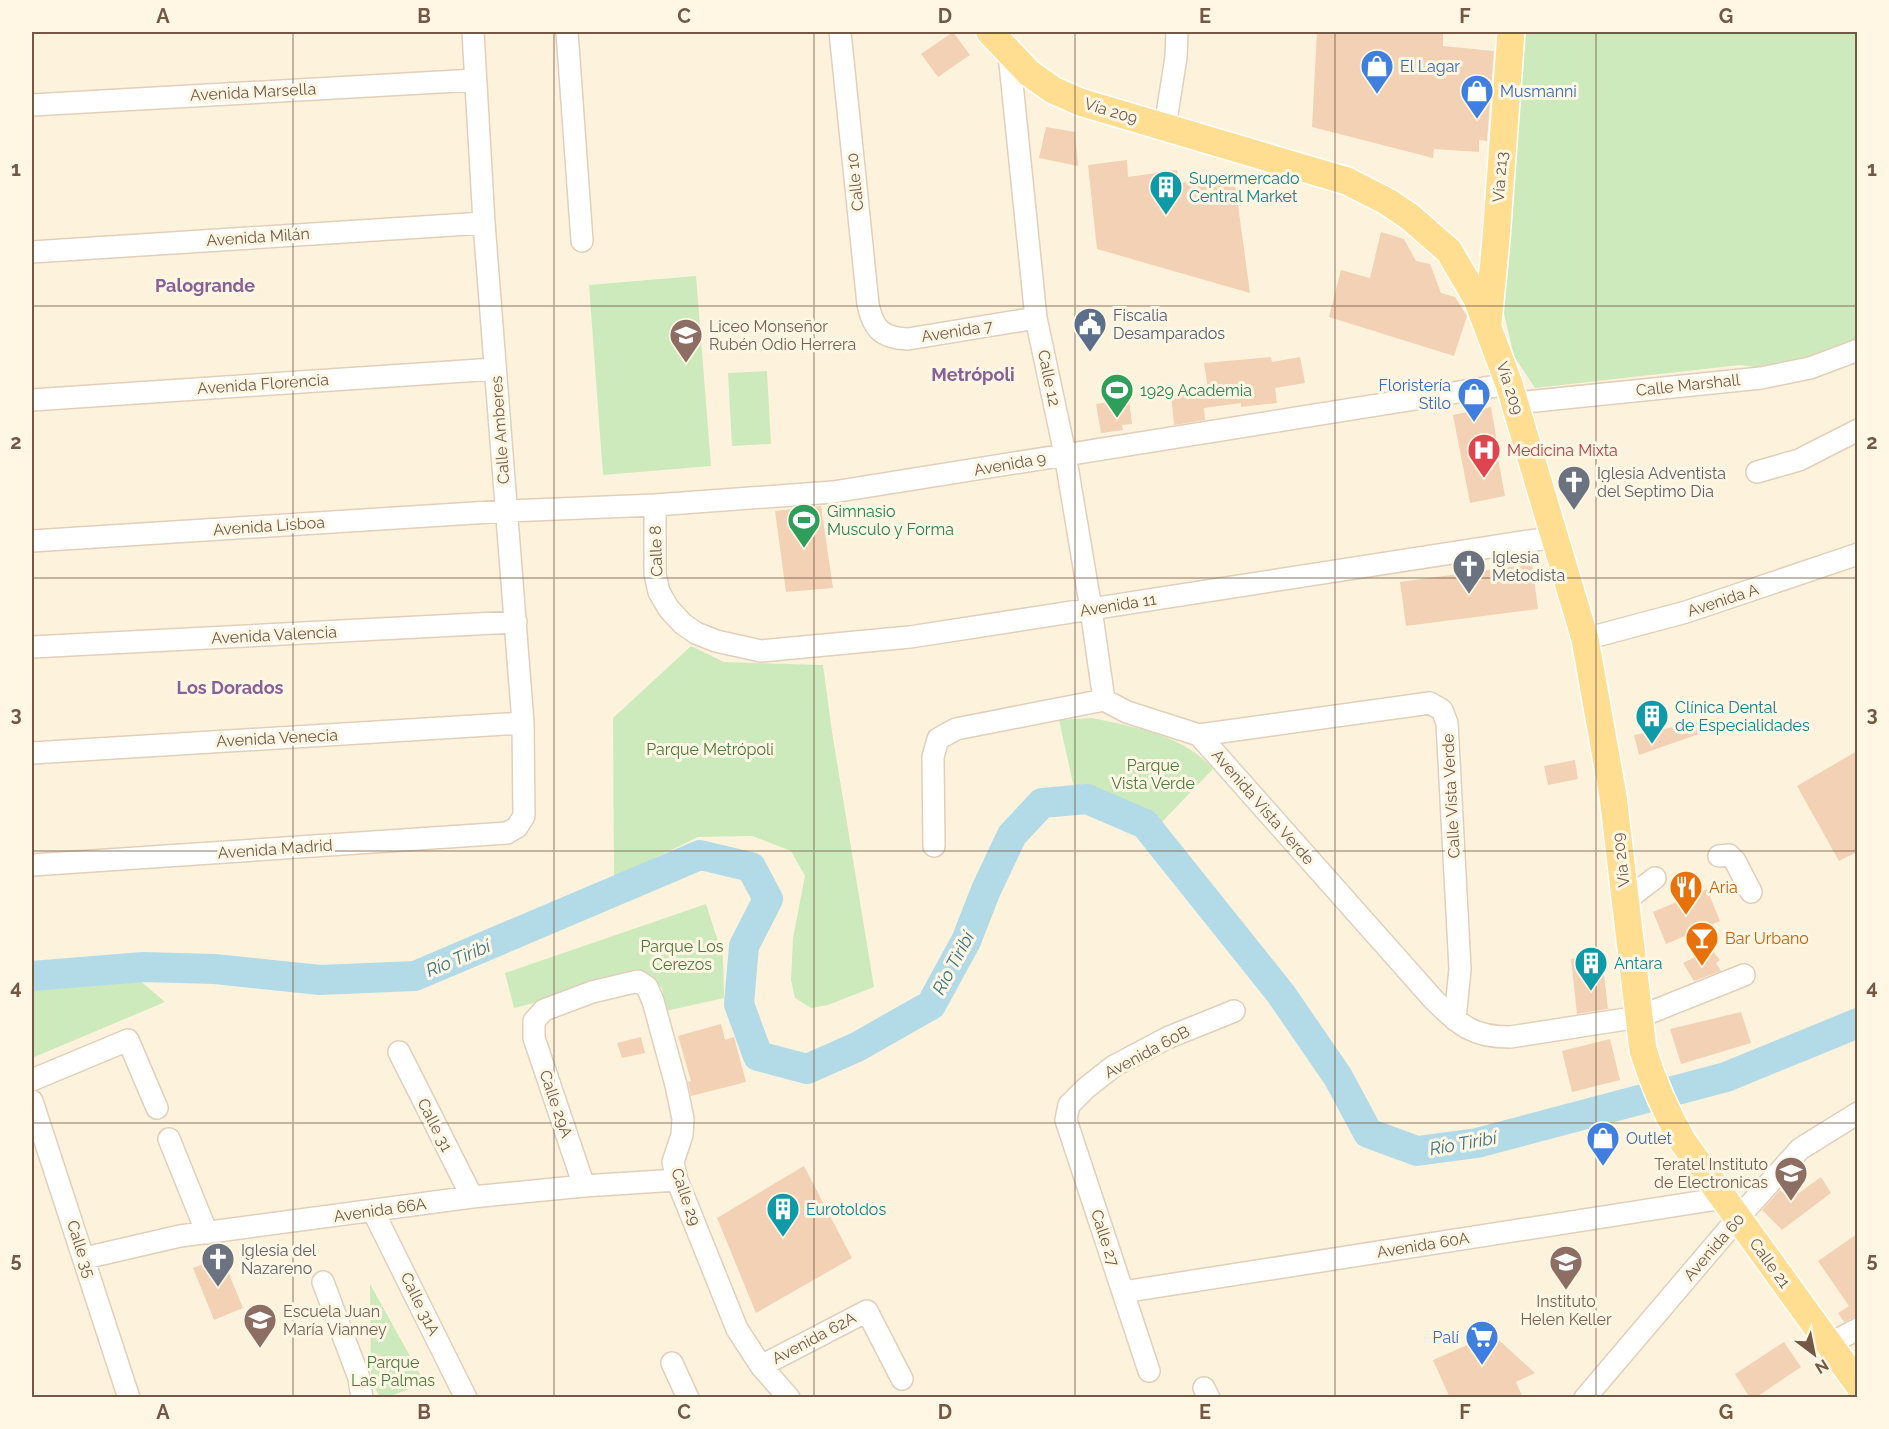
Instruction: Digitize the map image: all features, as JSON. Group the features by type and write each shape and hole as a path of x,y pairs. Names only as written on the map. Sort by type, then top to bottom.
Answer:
{"main road":[{"name":"Vía 209","path":"990,32 1029,74 1053,90 1080,102 1347,181 1388,202 1410,217 1449,251 1471,287 1488,323 1512,394 1585,639 1613,796 1643,1050 1650,1076 1683,1142"},
{"name":"Vía 213","path":"1488,323 1510,32"},
{"name":"Calle 21","path":"1683,1142 1857,1384"}],"street":[{"name":"Calle Amberes","path":"473,32 484,223 523,723 524,816 517,826"},
{"path":"567,32 582,241"},
{"name":"Calle 10","path":"840,32 868,304 871,320 879,330"},
{"path":"1165,127 1176,57 1177,32"},
{"name":"Calle 12","path":"1009,54 1036,318 1065,454 1104,700"},
{"name":"Avenida Marsella","path":"32,105 475,80"},
{"name":"Avenida Milán","path":"32,252 484,223"},
{"name":"Avenida 7","path":"879,330 896,339 909,339 1036,318"},
{"name":"Calle Marshall","path":"1512,394 1761,378 1810,368 1857,350"},
{"name":"Avenida Florencia","path":"32,400 495,369"},
{"name":"Avenida 9","path":"506,511 656,505 854,490 1065,454 1512,394"},
{"path":"1757,472 1799,460 1857,430"},
{"name":"Calle 8","path":"656,505 655,574 659,592 669,609 684,624"},
{"name":"Avenida Lisboa","path":"32,541 506,511"},
{"name":"Avenida 11","path":"684,624 696,633 716,641 761,651 910,637 1555,537"},
{"name":"Avenida A","path":"1585,639 1686,612 1857,554"},
{"name":"Avenida Valencia","path":"32,647 516,622"},
{"path":"934,846 933,757 938,739 956,729 1104,700"},
{"name":"Avenida Vista Verde","path":"1104,700 1127,712 1199,735 1426,992 1455,1020 1472,1031 1491,1037 1510,1037 1639,1017 1744,975"},
{"name":"Calle Vista Verde","path":"1199,735 1430,703 1442,710 1448,723 1460,969 1455,1020"},
{"name":"Avenida Venecia","path":"32,753 523,723"},
{"name":"Avenida Madrid","path":"32,865 507,833 517,826"},
{"path":"1719,856 1729,855 1735,861 1751,892"},
{"path":"1625,901 1655,878"},
{"name":"Calle 29A","path":"584,1186 534,1038 534,1021 544,1010 592,992 638,981"},
{"name":"Calle 29","path":"638,981 646,987 653,1000 678,1096 682,1135 673,1162 677,1180 737,1329 761,1366 789,1398"},
{"name":"Avenida 60B","path":"1070,1105 1086,1088 1114,1066 1167,1038 1234,1011"},
{"path":"32,1080 128,1040 157,1108"},
{"name":"Calle 31","path":"399,1052 472,1197"},
{"name":"Calle 35","path":"32,1101 129,1398"},
{"name":"Calle 27","path":"1070,1105 1066,1120 1149,1371"},
{"name":"Avenida 60","path":"1586,1398 1731,1208 1800,1149 1857,1113"},
{"path":"169,1139 207,1233"},
{"name":"Avenida 66A","path":"85,1258 180,1236 472,1197 677,1180"},
{"name":"Avenida 60A","path":"1123,1292 1731,1208"},
{"name":"Calle 31A","path":"373,1211 466,1398"},
{"path":"323,1282 358,1378 362,1398"},
{"name":"Avenida 62A","path":"761,1366 867,1311 902,1379"},
{"path":"1829,1344 1857,1329"},
{"path":"672,1363 688,1398"}],"green space":[{"path":"1520,32 1857,32 1857,340 1777,370 1740,365 1535,388 1514,356 1502,305"},
{"path":"696,276 711,466 603,475 589,285"},
{"path":"767,371 771,444 732,446 728,373"},
{"name":"Parque Metrópoli","path":"691,646 724,662 823,665 874,987 828,1005 811,1008 795,998 791,980 793,938 805,876 791,851 752,836 698,837 614,878 613,718"},
{"name":"Parque Vista Verde","path":"1092,718 1141,729 1173,740 1201,757 1213,769 1159,825 1149,814 1086,786 1074,788 1059,720"},
{"name":"Parque Los Cerezos","path":"706,904 723,957 724,998 666,1011 662,988 647,980 535,1009 534,1003 514,1008 505,973"},
{"path":"137,978 165,1002 32,1058 32,986 45,983"},
{"name":"Parque Las Palmas","path":"370,1284 425,1383 388,1397 380,1397 371,1381"}],"building":[{"path":"953,32 970,55 938,77 921,54"},
{"name":"El Lagar","path":"1317,32 1443,32 1443,46 1494,51 1487,141 1479,140 1479,152 1434,149 1433,158 1312,127"},
{"path":"1046,127 1075,132 1078,166 1039,158"},
{"name":"Supermercado Central Market","path":"1127,160 1128,177 1177,170 1179,183 1234,176 1250,293 1097,249 1088,165"},
{"path":"1381,232 1404,239 1416,261 1430,264 1441,293 1455,297 1467,316 1454,356 1329,317 1341,270 1370,278"},
{"path":"1271,357 1272,362 1300,357 1305,383 1275,388 1277,403 1241,407 1241,403 1204,408 1205,420 1174,425 1171,394 1208,390 1204,363"},
{"path":"1129,399 1132,424 1122,425 1123,430 1101,433 1096,404"},
{"path":"1491,407 1505,496 1470,503 1453,415"},
{"name":"Gimnasio Musculo y Forma","path":"821,506 833,588 786,592 775,511"},
{"name":"Iglesia Metodista","path":"1532,564 1538,609 1406,626 1400,582"},
{"name":"Clínica Dental de Especialidades","path":"1719,718 1722,726 1639,755 1634,735"},
{"path":"1857,751 1857,852 1839,861 1797,786"},
{"path":"1575,760 1578,779 1548,785 1544,766"},
{"name":"Aria","path":"1707,889 1720,921 1666,944 1653,912"},
{"name":"Bar Urbano","path":"1711,949 1720,960 1716,963 1721,971 1694,981 1683,963"},
{"name":"Antara","path":"1602,956 1608,1009 1577,1014 1571,959"},
{"path":"1741,1012 1751,1043 1681,1064 1670,1029"},
{"path":"721,1024 725,1040 734,1037 746,1082 691,1096 688,1082 691,1081 678,1036"},
{"path":"641,1037 645,1053 622,1058 617,1043"},
{"path":"1610,1039 1620,1080 1572,1092 1562,1051"},
{"name":"Eurotoldos","path":"804,1166 852,1258 756,1313 717,1218"},
{"name":"Teratel Instituto de Electronicas","path":"1821,1177 1831,1193 1782,1230 1762,1210 1780,1190 1792,1198"},
{"path":"1857,1234 1857,1316 1844,1322 1838,1313 1849,1306 1818,1261"},
{"name":"Iglesia del Nazareno","path":"222,1257 243,1308 214,1320 193,1268"},
{"name":"Palí","path":"1492,1334 1535,1373 1516,1382 1523,1398 1450,1398 1433,1360"},
{"path":"1784,1342 1801,1367 1755,1398 1750,1398 1735,1374"}],"waterway":[{"name":"Río Tiribí","path":"32,976 143,967 215,969 320,980 415,976 700,855 751,867 768,899 744,946 739,1004 758,1056 807,1069 857,1047 931,1005 966,941 986,890 1012,835 1042,803 1087,799 1145,824 1281,994 1338,1077 1368,1133 1417,1151 1477,1143 1726,1077 1858,1023"}],"place":[{"name":"El Lagar","path":"1377,95"},
{"name":"Musmanni","path":"1477,120"},
{"name":"Supermercado Central Market","path":"1166,216"},
{"name":"Fiscalia Desamparados","path":"1090,353"},
{"name":"Liceo Monseñor Rubén Odio Herrera","path":"686,364"},
{"name":"1929 Academia","path":"1117,419"},
{"name":"Floristería Stilo","path":"1474,423"},
{"name":"Medicina Mixta","path":"1484,479"},
{"name":"Iglesia Adventista del Septimo Dia","path":"1574,511"},
{"name":"Gimnasio Musculo y Forma","path":"804,549"},
{"name":"Iglesia Metodista","path":"1469,595"},
{"name":"Clínica Dental de Especialidades","path":"1652,745"},
{"name":"Aria","path":"1686,916"},
{"name":"Bar Urbano","path":"1702,967"},
{"name":"Antara","path":"1591,992"},
{"name":"Outlet","path":"1603,1167"},
{"name":"Teratel Instituto de Electronicas","path":"1791,1202"},
{"name":"Eurotoldos","path":"783,1238"},
{"name":"Iglesia del Nazareno","path":"218,1288"},
{"name":"Instituto Helen Keller","path":"1566,1291"},
{"name":"Escuela Juan María Vianney","path":"260,1349"},
{"name":"Palí","path":"1482,1366"}],"district":[{"name":"Palogrande","path":"205,285"},
{"name":"Metrópoli","path":"973,374"},
{"name":"Los Dorados","path":"230,687"}]}
